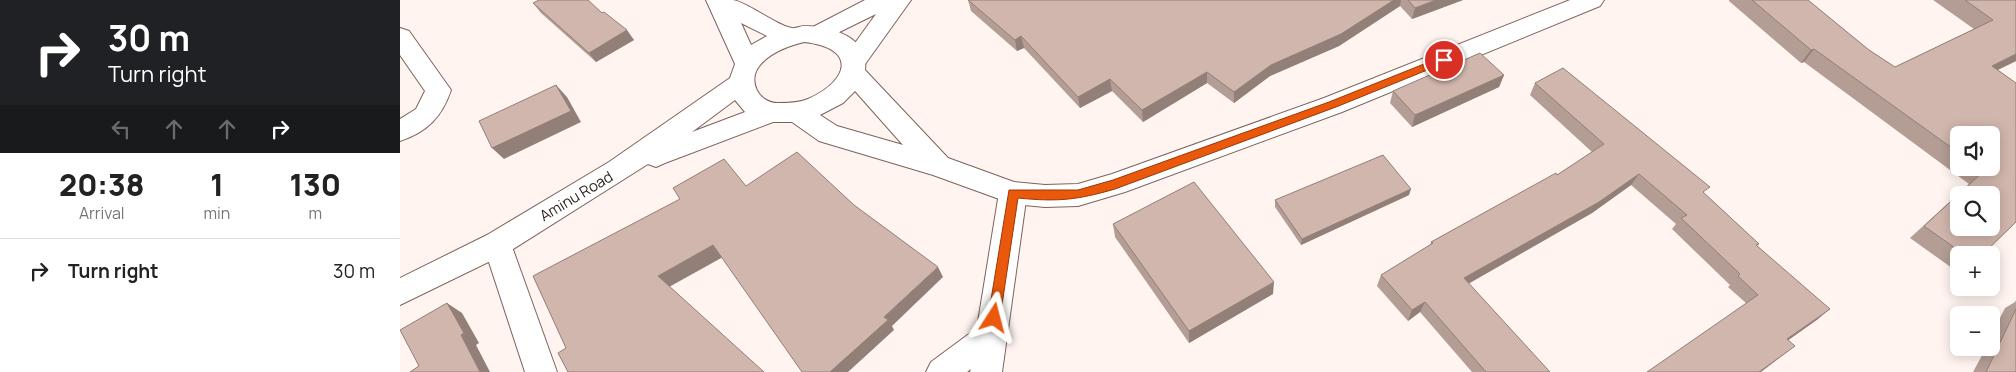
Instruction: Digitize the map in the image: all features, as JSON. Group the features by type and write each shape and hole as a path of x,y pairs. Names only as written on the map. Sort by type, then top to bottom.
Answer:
{"street":[{"path":"819,34 884,0"},
{"path":"619,170 770,113 797,112 816,107 833,98 845,86 854,67 899,0"},
{"path":"797,112 828,134 938,166 1014,193 1045,196 1078,195 1115,184 1333,104 1592,0"},
{"path":"720,2 789,37"},
{"path":"720,2 744,73 744,96 754,107 770,113"},
{"path":"744,73 773,44 789,37 819,34 844,42 852,51 854,67 938,166"},
{"path":"400,37 438,90 434,104 423,120 400,131"},
{"name":"Aminu Road","path":"400,292 497,244 619,170 744,73"},
{"path":"986,372 1014,193"},
{"path":"497,244 541,372"},
{"path":"942,372 991,336"}],"building":[{"path":"539,0 588,0 602,13 604,12 627,30 589,53 533,3"},
{"path":"968,0 1394,0 1341,34 1271,65 1234,92 1207,72 1142,110 1110,79 1078,97 1021,36 1015,40"},
{"path":"1408,0 1436,0 1415,8"},
{"path":"1752,0 1808,0 1869,50 1895,67 1993,20 1965,0 2016,0 2016,54 1992,66 2016,83 2016,222 1991,246 1952,246 1924,226 1950,202 1950,236 2000,236 2000,186 1968,186 1979,176 2000,176 2000,126 1950,126 1950,147 1814,49 1811,50"},
{"path":"1480,53 1504,75 1415,115 1393,91"},
{"path":"1563,68 1710,187 1703,192 1759,244 1756,245 1830,309 1787,339 1795,346 1759,372 1647,372 1758,295 1738,276 1740,274 1681,218 1687,215 1639,174 1599,202 1464,278 1550,372 1486,372 1425,302 1412,310 1381,275 1433,243 1431,242 1556,173 1557,175 1604,144 1535,83"},
{"path":"556,85 571,111 492,148 479,121"},
{"path":"797,152 854,205 938,267 884,317 888,320 830,372 802,372 713,245 658,276 764,372 568,372 558,353 566,348 533,276 680,199 673,188 724,159 746,186"},
{"path":"1383,155 1411,189 1302,239 1275,200"},
{"path":"1194,182 1274,282 1189,331 1113,224"},
{"path":"447,303 464,333 461,335 480,372 410,372 419,366 400,330"},
{"path":"2016,309 2016,372 1986,372 1994,356 2000,356 2000,343"}],"route":[{"path":"994,318 1014,193 1045,196 1078,195 1115,184 1333,104 1444,60"}]}
